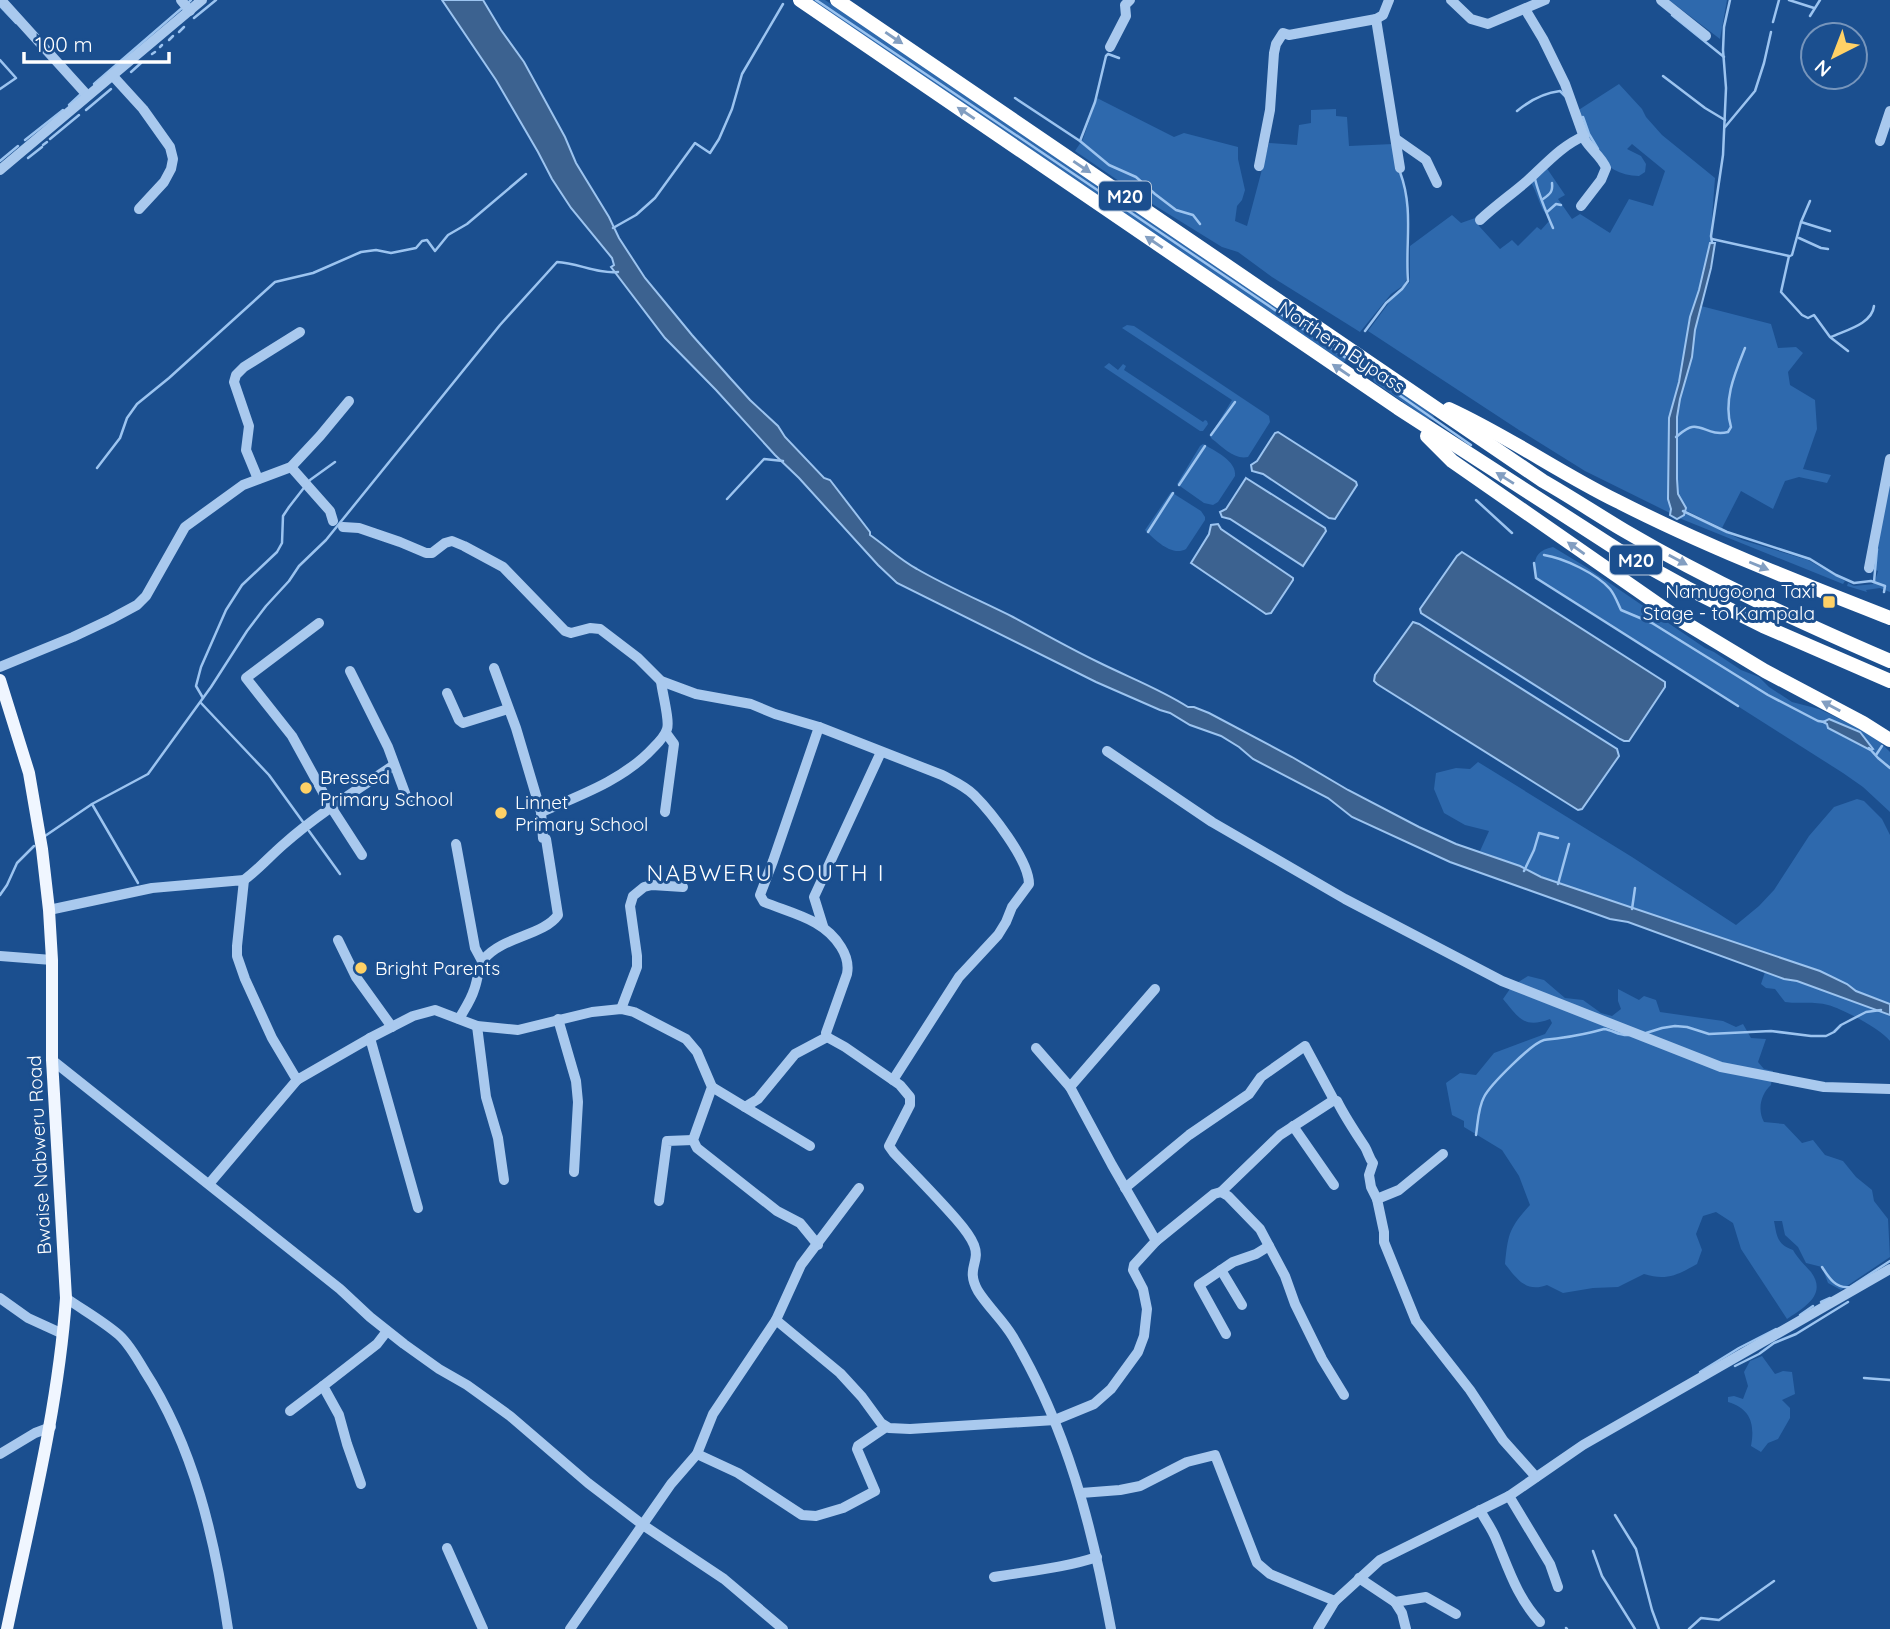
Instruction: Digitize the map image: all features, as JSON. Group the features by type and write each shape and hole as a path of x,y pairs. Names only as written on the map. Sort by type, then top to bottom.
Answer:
{"highway":[{"name":"Northern Bypass","path":"800,0 1398,408 1618,550 1763,626 1890,681"},
{"name":"Northern Bypass","path":"838,0 1543,481 1627,532 1767,606 1890,661"},
{"path":"1413,392 1500,434 1616,501 1749,562 1890,618"},
{"path":"1398,408 1452,461 1682,621 1765,671 1890,740"}],"main road":[{"name":"Bwaise Nabweru Road","path":"0,680 29,773 49,910 52,1060 66,1298 51,1427 7,1629"}],"street":[{"path":"1,0 88,95"},
{"path":"181,0 190,11"},
{"path":"0,170 202,0"},
{"path":"1110,47 1126,16 1125,5 1130,0"},
{"path":"1259,166 1270,110 1276,44 1283,33 1289,35 1376,19 1383,15 1389,0"},
{"path":"1451,0 1466,16 1489,24 1545,0"},
{"path":"1661,0 1706,36"},
{"path":"1525,9 1565,84 1590,149 1606,168 1601,180 1581,206"},
{"path":"1376,19 1400,168"},
{"path":"112,75 143,108 170,147 173,159 164,182 139,208"},
{"path":"1880,141 1890,111"},
{"path":"1480,220 1563,147 1584,136"},
{"path":"1396,139 1426,160 1437,183"},
{"path":"258,479 246,450 249,426 234,382 236,375 244,367 300,332"},
{"path":"0,667 73,637 137,605 146,596 185,527 243,485 291,467 349,401"},
{"path":"1869,568 1890,459"},
{"path":"291,467 330,510 338,524 359,528 426,553 432,553 452,541 464,546 503,567 565,631 571,633 590,628 600,629 638,658 661,681 696,694 751,704 819,727 942,775 975,796 1008,836 1025,866 1029,879 1026,890 1012,907 998,935 959,977 893,1080"},
{"path":"319,624 246,678 292,736 331,807 362,855"},
{"path":"460,1019 474,991 482,961 498,946 544,926 558,915 546,839 543,838 541,812 523,748 494,668"},
{"path":"351,671 388,747 408,801"},
{"path":"541,812 593,789 634,766 647,755 666,733 668,721 661,681"},
{"path":"447,693 462,723 508,709"},
{"path":"819,727 760,895 764,902 823,926 845,955 848,968 825,1033 827,1037 901,1085 910,1097 910,1105 889,1146 970,1236 976,1257 972,1280 979,1294 1000,1317 1014,1338 1055,1420 1081,1493 1111,1629"},
{"path":"665,812 674,744 666,733"},
{"path":"1107,751 1212,822 1345,899 1502,981 1721,1067 1824,1087 1890,1089"},
{"path":"823,926 814,897 881,752"},
{"path":"49,910 152,888 244,880 283,844 331,807 394,765"},
{"path":"456,844 475,948 482,961"},
{"path":"244,880 237,956 272,1038 297,1080"},
{"path":"621,1009 637,967 630,906 633,896 644,887 652,885 683,887"},
{"path":"338,940 356,977 392,1027"},
{"path":"0,956 52,960"},
{"path":"1070,1087 1155,989"},
{"path":"209,1184 297,1080 413,1016 435,1010 477,1026 518,1030 592,1012 621,1009 634,1012 686,1038 697,1052 712,1087 810,1146"},
{"path":"558,1019 576,1081 578,1102 574,1172"},
{"path":"477,1026 486,1097 499,1138 504,1180"},
{"path":"746,1107 758,1099 795,1054 827,1037"},
{"path":"370,1038 418,1208"},
{"path":"1125,1188 1189,1135 1248,1094 1261,1077 1306,1046 1334,1100 1373,1163 1369,1175 1377,1199 1384,1242 1416,1321 1470,1390 1503,1440 1536,1477"},
{"path":"1036,1048 1070,1087 1156,1241"},
{"path":"52,1060 340,1289 387,1331 510,1416 588,1483 724,1579 783,1629"},
{"path":"712,1087 693,1140 697,1148 777,1211 800,1223 818,1245"},
{"path":"776,1320 840,1373 886,1427 910,1429 1055,1420 1094,1404 1111,1390 1138,1352 1144,1336 1147,1308 1143,1289 1133,1270 1134,1265 1156,1241 1214,1194 1221,1192 1280,1135 1334,1100"},
{"path":"1293,1126 1334,1185"},
{"path":"659,1200 667,1141 693,1140"},
{"path":"1377,1199 1399,1190 1443,1154"},
{"path":"570,1629 671,1484 697,1454 713,1414 776,1320 801,1265 859,1188"},
{"path":"1221,1192 1260,1229 1285,1276 1294,1304 1344,1395"},
{"path":"1226,1334 1199,1285 1233,1262 1269,1246"},
{"path":"1318,1629 1335,1601 1380,1560 1509,1496 1584,1445 1890,1269"},
{"path":"1221,1270 1242,1305"},
{"path":"0,1298 28,1318 63,1334"},
{"path":"66,1298 120,1336 159,1392 179,1434 194,1477 213,1549 228,1629"},
{"path":"290,1411 377,1344 387,1331"},
{"path":"323,1386 339,1415 361,1484"},
{"path":"0,1454 35,1433 51,1427"},
{"path":"697,1454 738,1473 802,1515 816,1516 843,1508 875,1491 857,1449 886,1427"},
{"path":"1081,1493 1140,1486 1187,1462 1215,1455 1257,1563 1270,1574 1335,1601"},
{"path":"1509,1496 1550,1564 1558,1587"},
{"path":"1480,1510 1495,1537 1511,1579 1539,1622"},
{"path":"447,1548 483,1629"},
{"path":"994,1577 1070,1566 1097,1557"},
{"path":"1359,1578 1395,1602 1402,1613 1406,1629"},
{"path":"1395,1602 1426,1597 1456,1614"}],"shaded area":[{"path":"442,0 483,0 524,62 565,137 576,163 645,278 750,400 778,426 824,478 830,480 870,535 905,561 1087,657 1188,707 1209,713 1419,827 1456,844 1520,866 1541,877 1820,971 1856,991 1890,1004 1890,1015 1450,862 1352,817 1328,798 1253,759 1221,736 1190,725 1170,713 1096,682 897,583 665,338 611,267 614,265 612,258 571,208 496,80"},
{"path":"808,0 825,0 1345,353 1346,361 1341,363"},
{"path":"1669,0 1727,0 1720,39"},
{"path":"1619,84 1662,135 1715,178 1710,243 1690,317 1679,382 1669,418 1670,513 1585,471 1368,331 1391,300 1410,282 1410,246 1452,215 1461,223 1478,217 1479,226 1500,249 1512,240 1518,246 1537,227 1541,230 1550,220 1530,181 1546,167 1565,195 1558,199 1572,219 1580,214 1610,233 1629,199 1653,206 1665,171 1632,144 1627,149 1641,156 1646,164 1645,172 1639,176 1614,170 1597,155 1577,111"},
{"path":"1097,98 1174,137 1184,133 1238,147 1245,190 1237,206 1235,221 1247,226 1269,143 1297,145 1299,125 1311,123 1311,110 1336,109 1336,116 1347,117 1349,146 1393,144 1407,204 1404,285 1391,294 1360,332 1272,277 1238,252 1222,247 1154,205 1075,151 1083,139"},
{"path":"1710,243 1715,243 1711,268 1677,417 1678,494 1686,508 1684,515 1677,519 1670,515 1668,499 1669,418 1679,382 1690,317"},
{"path":"1701,306 1771,324 1778,348 1796,347 1803,353 1788,372 1790,385 1815,400 1817,429 1803,469 1831,475 1827,483 1799,477 1785,481 1773,509 1741,491 1722,528 1685,510 1678,494 1677,417"},
{"path":"1127,325 1134,326 1269,416 1270,422 1248,457 1233,455 1210,436 1232,400 1122,328"},
{"path":"1109,363 1118,370 1123,364 1126,366 1124,370 1208,424 1200,431 1104,367"},
{"path":"1375,376 1428,411 1434,416 1432,420 1374,382"},
{"path":"1278,432 1356,482 1357,485 1335,519 1329,518 1263,474 1252,471 1251,465 1257,461"},
{"path":"1203,444 1224,457 1235,471 1235,476 1218,502 1213,505 1204,503 1177,484"},
{"path":"1890,470 1890,592 1880,588 1866,590 1867,592 1847,586 1848,583 1854,586 1874,584 1878,571 1871,568"},
{"path":"1246,478 1325,528 1326,531 1303,566 1230,519 1222,517 1220,512 1226,509"},
{"path":"1171,492 1201,511 1205,517 1186,549 1181,551 1164,546 1145,530"},
{"path":"1684,513 1742,540 1808,560 1845,581 1843,584 1679,518"},
{"path":"1218,524 1221,529 1293,578 1271,613 1266,614 1191,563 1209,534 1211,525"},
{"path":"1553,547 1586,567 1705,648 1741,670 1759,677 1792,702 1819,709 1873,735 1890,752 1890,812 1843,773 1536,578 1536,558","holes":["1829,719 1860,732 1872,750 1847,739 1824,722"]},
{"path":"1462,552 1665,682 1665,687 1629,741 1620,739 1421,613 1420,609"},
{"path":"1413,622 1617,749 1619,756 1582,809 1578,810 1374,681 1375,675"},
{"path":"1829,719 1860,732 1873,749 1870,750 1828,728 1823,722"},
{"path":"1478,762 1736,925 1774,890 1809,836 1834,807 1857,799 1864,801 1882,819 1890,835 1890,1004 1787,961 1541,877 1480,851 1489,831 1465,825 1444,813 1434,789 1436,773 1456,768 1470,769"},
{"path":"1765,972 1890,1015 1890,1041 1870,1025 1835,1007 1817,1003 1785,1002 1775,989 1761,984"},
{"path":"1528,976 1544,980 1565,998 1583,1000 1601,1013 1612,1016 1621,1009 1618,989 1639,1000 1644,996 1656,1000 1660,1012 1723,1021 1736,1027 1743,1024 1751,1038 1766,1039 1758,1062 1764,1069 1773,1071 1771,1085 1761,1102 1764,1122 1784,1124 1802,1143 1813,1140 1825,1155 1843,1161 1856,1177 1872,1190 1874,1201 1888,1219 1890,1257 1841,1290 1828,1283 1822,1267 1806,1263 1798,1247 1785,1235 1782,1221 1774,1221 1779,1239 1793,1250 1816,1280 1817,1288 1811,1300 1787,1319 1741,1249 1733,1223 1716,1212 1703,1216 1696,1234 1702,1250 1697,1264 1678,1274 1659,1277 1644,1274 1618,1287 1563,1293 1547,1285 1533,1287 1523,1283 1505,1264 1511,1232 1530,1205 1519,1176 1502,1150 1464,1127 1464,1121 1452,1115 1446,1083 1460,1073 1476,1075 1494,1053 1545,1034 1552,1023 1550,1019 1534,1023 1523,1020 1503,999 1512,986"},
{"path":"1762,1356 1775,1374 1792,1372 1795,1394 1782,1400 1790,1408 1790,1418 1778,1439 1768,1443 1761,1452 1751,1446 1750,1418 1742,1409 1728,1402 1728,1397 1743,1399 1748,1386 1744,1372 1750,1361"}],"waterway":[{"path":"194,18 216,0"},
{"path":"816,0 1346,358"},
{"path":"1712,243 1723,155 1726,88 1724,27 1730,0"},
{"path":"1773,22 1779,0"},
{"path":"1789,0 1814,8"},
{"path":"1810,16 1820,0"},
{"path":"613,228 636,215 655,198 695,143 710,153 732,109 742,74 783,4"},
{"path":"0,6 16,23"},
{"path":"94,84 182,8"},
{"path":"1672,15 1724,57"},
{"path":"179,32 184,27"},
{"path":"1725,127 1755,91 1771,32"},
{"path":"169,40 173,36"},
{"path":"1080,141 1095,102 1106,56 1108,54 1119,58"},
{"path":"0,60 16,78 0,89"},
{"path":"131,72 141,63"},
{"path":"1663,76 1725,120"},
{"path":"86,110 111,89"},
{"path":"1517,111 1548,94 1560,91 1565,96"},
{"path":"69,105 82,93"},
{"path":"1015,98 1080,141 1109,165 1136,177 1176,210 1193,215 1200,224"},
{"path":"25,140 63,110"},
{"path":"50,139 79,115"},
{"path":"1583,117 1598,149"},
{"path":"43,145 47,142"},
{"path":"0,161 18,146"},
{"path":"28,158 42,147"},
{"path":"1365,331 1386,303 1408,281 1408,213 1400,172"},
{"path":"97,468 120,438 127,418 137,404 275,282 313,273 361,252 376,250 391,253 416,248 422,241 427,240 435,251 448,235 467,224 526,174"},
{"path":"1535,179 1553,228"},
{"path":"1543,199 1552,189 1552,183"},
{"path":"1790,256 1810,201"},
{"path":"1547,212 1556,204 1561,205"},
{"path":"1801,222 1830,231"},
{"path":"1799,238 1828,249"},
{"path":"1712,239 1789,256 1781,292 1802,315 1808,318 1814,315 1830,337 1848,351"},
{"path":"45,836 92,804 148,774 266,606 299,566 326,540 500,325 557,262 618,272"},
{"path":"1831,337 1863,322 1869,317 1874,306"},
{"path":"1676,437 1692,427 1716,433 1728,432 1731,427 1728,407 1731,387 1745,348"},
{"path":"1376,379 1471,445"},
{"path":"1211,435 1235,402"},
{"path":"1179,485 1205,446"},
{"path":"727,499 764,459 783,461"},
{"path":"203,698 196,686 201,667 226,610 242,585 277,552 282,543 283,516 289,507 310,480 335,462"},
{"path":"1148,532 1173,493"},
{"path":"1476,500 1512,533"},
{"path":"1683,511 1727,532 1810,559 1854,583 1871,581 1885,586 1884,592"},
{"path":"1874,582 1877,549"},
{"path":"1544,555 1589,572 1612,591 1621,610 1652,623 1768,695 1825,722"},
{"path":"1534,563 1536,578 1738,706"},
{"path":"201,703 269,775 303,822"},
{"path":"1876,755 1882,746"},
{"path":"1869,748 1890,768"},
{"path":"92,804 138,883"},
{"path":"309,831 340,874"},
{"path":"1524,871 1539,833 1558,838"},
{"path":"1558,884 1569,844"},
{"path":"0,895 17,863 34,846"},
{"path":"1632,909 1635,888"},
{"path":"1646,1033 1675,1026 1709,1034 1771,1031 1826,1036 1866,1012 1881,1010"},
{"path":"1476,1135 1478,1115 1484,1097 1494,1083 1530,1048 1544,1040 1604,1029 1629,1035"},
{"path":"1822,1267 1830,1279 1850,1287 1890,1261"},
{"path":"1821,1302 1830,1298"},
{"path":"1735,1366 1774,1343 1796,1334 1848,1302"},
{"path":"1800,1315 1813,1306"},
{"path":"1700,1372 1776,1329"},
{"path":"1864,1378 1890,1380"},
{"path":"1615,1515 1636,1549 1659,1629"},
{"path":"1593,1551 1602,1576 1635,1629"},
{"path":"1689,1629 1701,1618 1719,1620 1774,1581"}],"place":[{"name":"Namugoona Taxi Stage - to Kampala","path":"1829,602"},
{"name":"Bressed Primary School","path":"306,788"},
{"name":"Linnet Primary School","path":"501,813"},
{"name":"Bright Parents","path":"361,968"}],"district":[{"name":"NABWERU SOUTH I","path":"766,872"}]}
